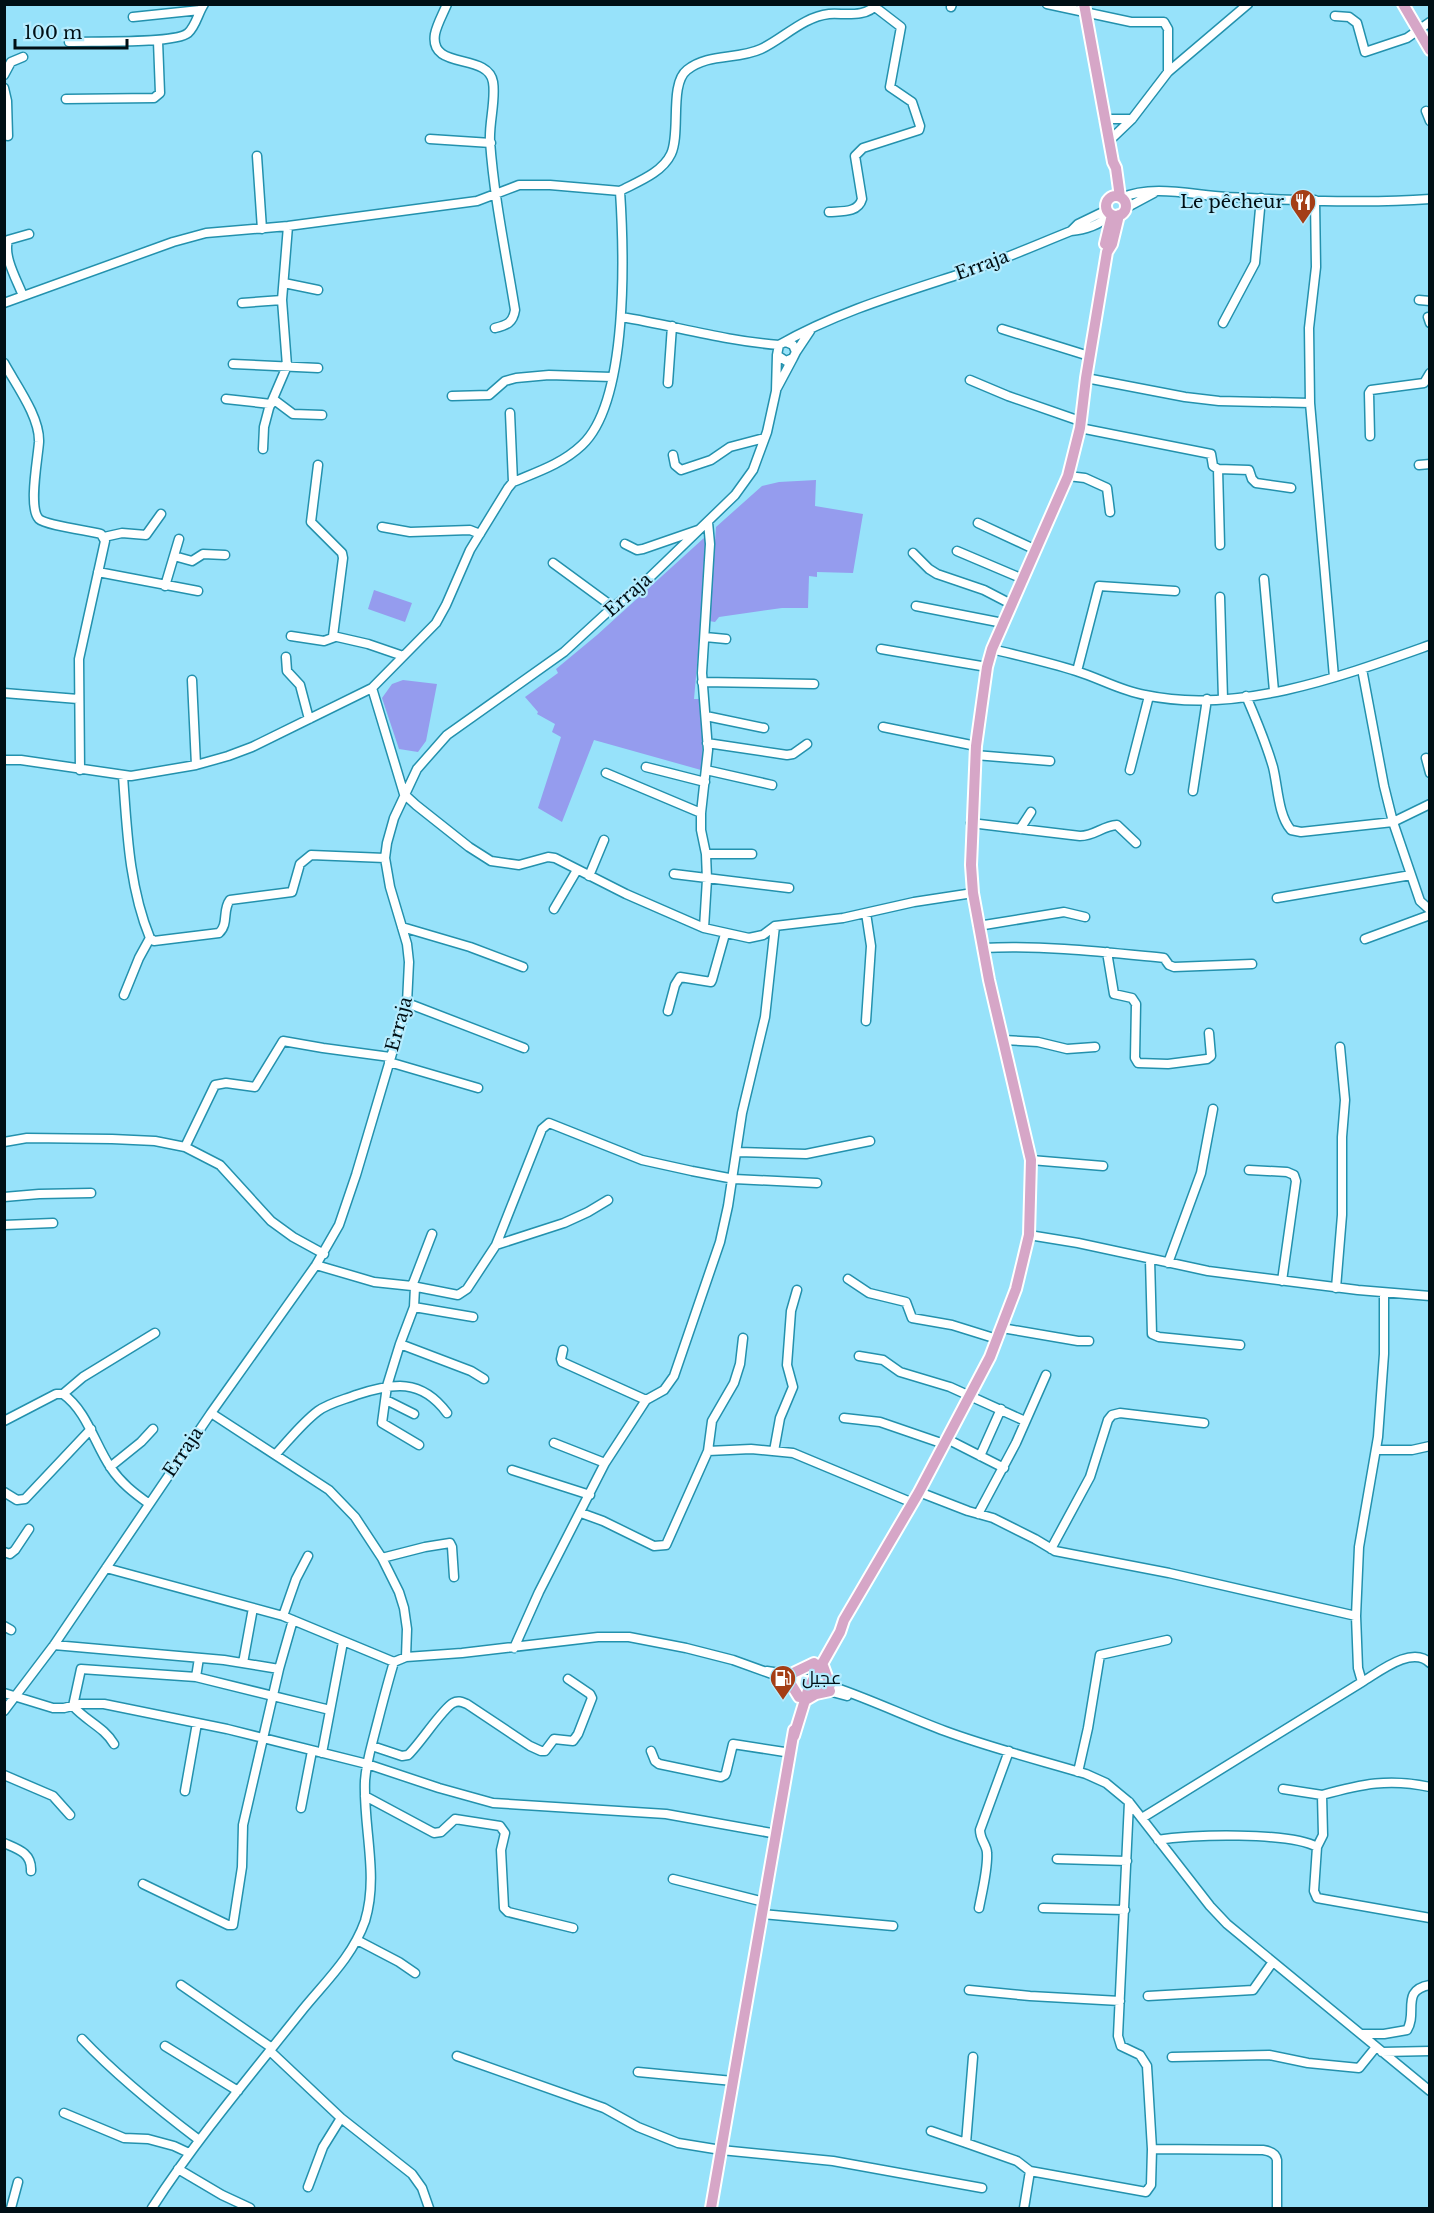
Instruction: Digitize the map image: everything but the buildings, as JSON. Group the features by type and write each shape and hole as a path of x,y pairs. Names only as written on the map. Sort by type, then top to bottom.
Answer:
{"main road":[{"path":"1402,4 1430,50"},
{"path":"711,2208 794,1736 807,1682 835,1629 844,1620 914,1503 946,1442 1002,1328 1016,1289 1029,1235 1031,1160 978,926 970,855 971,823 975,751 987,667 1011,604 1068,476 1080,424 1107,252 1106,244 1116,207 1116,168 1104,120 1084,9"},
{"path":"802,1699 789,1678 818,1663"},
{"path":"802,1699 830,1688 818,1663"}],"street":[{"path":"447,4 436,32 437,49 447,57 487,70 493,80 491,143 496,194 515,310 514,319 507,325 495,328"},
{"path":"1047,4 1084,9 1131,22 1164,22 1168,29 1168,72"},
{"path":"1109,141 1132,119 1168,72 1192,49 1248,4"},
{"path":"4,303 189,237 477,201 519,185 550,185 620,191 641,181 659,168 671,153 676,123 677,89 685,71 713,59 747,54 761,49 818,16 868,13 876,6 900,27 890,87 912,102 920,126 919,130 862,148 855,156 861,204 853,210 829,212"},
{"path":"133,17 202,7"},
{"path":"69,42 158,41 185,35 195,23 202,7"},
{"path":"1335,16 1348,17 1357,23 1365,52 1407,38 1430,22"},
{"path":"66,99 154,98 160,93 158,41"},
{"path":"4,75 11,62 23,57"},
{"path":"4,88 7,101 8,136"},
{"path":"1426,111 1430,122"},
{"path":"1104,120 1132,119"},
{"path":"430,138 491,143"},
{"path":"257,156 262,229"},
{"path":"4,760 21,760 123,776 142,776 196,765 252,747 372,688 429,632 440,617 470,550 502,496 513,483 556,464 583,445 601,414 612,377 622,317 620,191"},
{"name":"Erraja","path":"780,348 817,324 880,300 984,266 1071,231 1078,224 1116,207 1137,192 1157,191 1315,200 1430,199"},
{"path":"1222,323 1255,263 1261,198"},
{"path":"1315,200 1316,267 1309,328 1310,403 1334,677"},
{"path":"264,449 264,427 287,366 282,300 288,226"},
{"path":"23,296 9,259 7,246 8,240 29,234"},
{"path":"284,283 318,290"},
{"path":"242,303 282,300"},
{"path":"1419,300 1430,301"},
{"path":"622,317 780,348 793,345 794,355"},
{"path":"776,391 804,337 817,324"},
{"path":"668,383 672,326"},
{"path":"1002,329 1089,356"},
{"path":"780,348 782,360 794,355"},
{"path":"776,391 780,348"},
{"path":"4,363 37,426 39,443 34,484 35,513 42,521 88,530 104,537 122,533 146,535 161,514"},
{"path":"233,364 318,368"},
{"path":"1370,436 1369,393 1371,390 1424,383 1430,373"},
{"path":"453,396 489,394 505,381 516,378 549,375 612,377"},
{"path":"1086,378 1185,397 1219,401 1310,403"},
{"path":"969,380 1080,424 1208,453 1212,457 1213,466 1218,469 1249,470 1256,483 1291,488"},
{"name":"Erraja","path":"4,1710 54,1645 148,1503 324,1254 339,1225 407,1003 410,962 390,888 385,858 394,818 417,769 447,735 564,652 613,607 645,582 724,508 753,470 776,391"},
{"path":"225,399 272,402 293,414 322,415"},
{"path":"510,413 513,483"},
{"path":"673,455 675,465 681,470 711,460 730,447 764,438"},
{"path":"1419,465 1430,464"},
{"path":"318,465 311,522 342,553 344,558 333,628 335,637"},
{"path":"1218,469 1220,545"},
{"path":"1068,476 1085,478 1107,488 1110,512"},
{"path":"704,928 707,879 701,813 707,743 702,682 710,544 708,522"},
{"path":"978,523 1036,550"},
{"path":"382,527 410,532 470,530 480,534"},
{"path":"625,544 632,548 643,549 699,530"},
{"path":"80,770 79,659 104,537"},
{"path":"165,586 179,539"},
{"path":"957,551 1023,579"},
{"path":"913,553 937,574 984,590 1011,604"},
{"path":"174,556 192,561 203,554 225,555"},
{"path":"553,563 613,607"},
{"path":"98,572 198,591"},
{"path":"1264,579 1274,691"},
{"path":"1077,671 1099,586 1175,591"},
{"path":"1220,597 1223,699"},
{"path":"916,606 1003,623"},
{"path":"291,636 324,641 335,637 368,644 403,656"},
{"path":"705,637 726,639"},
{"path":"992,649 1077,671 1122,689 1176,700 1223,699 1274,691 1362,669 1430,645"},
{"path":"881,649 987,667"},
{"path":"286,657 287,671 300,685 309,718"},
{"path":"1362,669 1393,822 1420,901 1430,913 1365,939"},
{"path":"192,680 196,765"},
{"path":"702,682 814,684"},
{"path":"372,688 404,794 460,840 491,861 519,865 548,857 555,858 589,876 704,928 749,938 758,938 775,926 843,918 914,902 973,893"},
{"path":"4,693 78,699"},
{"path":"1130,770 1149,696"},
{"path":"1246,696 1269,755 1283,814 1291,830 1312,831 1393,822 1430,804"},
{"path":"1193,791 1207,699"},
{"path":"706,716 764,728"},
{"path":"883,727 975,751 1050,761"},
{"path":"707,743 787,755 793,754 807,744"},
{"path":"1426,758 1430,773"},
{"path":"646,767 705,782"},
{"path":"706,770 772,785"},
{"path":"606,774 701,813"},
{"path":"123,776 129,854 139,905 150,938 154,941 219,933 225,926 226,906 230,900 292,892 300,864 310,855 385,858"},
{"path":"1020,830 1031,812"},
{"path":"971,823 1087,836 1094,835 1100,829 1117,825 1136,843"},
{"path":"589,876 603,840"},
{"path":"706,854 752,854"},
{"path":"555,909 577,870"},
{"path":"674,874 789,888"},
{"path":"1277,898 1411,875"},
{"path":"978,926 1064,912 1085,917"},
{"path":"866,913 871,946 866,1021"},
{"path":"514,1648 539,1592 605,1463 646,1400 664,1390 674,1376 720,1242 734,1179 747,1090 765,1017 775,926"},
{"path":"402,927 470,946 523,967"},
{"path":"668,1011 675,985 680,977 711,982 725,934"},
{"path":"124,995 150,938"},
{"path":"983,948 1058,948 1107,952 1164,958 1169,965 1174,967 1252,964"},
{"path":"1107,952 1114,994 1132,998 1136,1004 1136,1058 1138,1063 1168,1064 1207,1059 1211,1056 1209,1033"},
{"path":"407,1003 524,1048"},
{"path":"1003,1040 1038,1042 1067,1049 1095,1047"},
{"path":"185,1147 215,1085 226,1083 253,1088 284,1041 389,1059 477,1088"},
{"path":"1336,1288 1342,1215 1342,1137 1345,1100 1340,1047"},
{"path":"1168,1263 1201,1173 1213,1108"},
{"path":"316,1265 374,1282 413,1286 455,1295 463,1293 496,1245 542,1129 549,1123 642,1160 734,1179 817,1183"},
{"path":"4,1142 27,1138 112,1139 155,1141 185,1147 220,1165 271,1221 293,1237 324,1254"},
{"path":"738,1152 806,1154 870,1141"},
{"path":"1031,1160 1103,1166"},
{"path":"1249,1170 1287,1172 1294,1175 1296,1181 1282,1281"},
{"path":"4,1197 92,1193"},
{"path":"496,1245 564,1223 608,1200"},
{"path":"4,1225 53,1223"},
{"path":"419,1445 384,1426 382,1418 387,1386 414,1308 413,1286 432,1234"},
{"path":"1029,1235 1078,1243 1168,1263 1282,1281 1430,1296"},
{"path":"1150,1259 1152,1334 1160,1338 1240,1345"},
{"path":"848,1279 869,1293 906,1302 912,1318 952,1325 997,1339"},
{"path":"774,1450 780,1418 793,1387 787,1365 791,1311 797,1290"},
{"path":"1362,1682 1358,1668 1356,1616 1359,1547 1377,1450 1384,1354 1384,1293"},
{"path":"414,1308 473,1317"},
{"path":"1002,1328 1050,1337 1089,1341"},
{"path":"63,1394 83,1377 155,1334"},
{"path":"581,1513 654,1546 666,1545 708,1451 712,1421 734,1383 740,1364 742,1338"},
{"path":"400,1344 471,1371 484,1379"},
{"path":"563,1350 562,1362 646,1400"},
{"path":"859,1356 883,1360 900,1372 944,1384 1025,1421"},
{"path":"978,1514 1004,1468 1046,1375"},
{"path":"276,1454 316,1413 328,1405 387,1386 405,1385 432,1396 447,1413"},
{"path":"4,1421 56,1394 63,1394 91,1429 110,1467 126,1487 148,1503"},
{"path":"386,1400 414,1414"},
{"path":"980,1456 1001,1409"},
{"path":"211,1413 329,1490 342,1502 382,1558 396,1586 405,1608 406,1657"},
{"path":"1051,1549 1090,1478 1108,1420 1112,1414 1204,1423"},
{"path":"844,1418 873,1420 946,1442 1004,1468"},
{"path":"4,1492 17,1500 25,1498 91,1429"},
{"path":"110,1467 153,1429"},
{"path":"554,1443 605,1463"},
{"path":"1377,1450 1412,1450 1430,1446"},
{"path":"708,1451 750,1449 793,1453 914,1503"},
{"path":"512,1470 590,1494"},
{"path":"919,1492 1013,1527 1051,1549 1356,1616"},
{"path":"4,1552 10,1554 15,1550 29,1529"},
{"path":"382,1558 425,1546 450,1543 454,1577"},
{"path":"284,1616 296,1579 308,1556"},
{"path":"106,1568 284,1616 394,1662 406,1657 514,1648 583,1639 629,1637 708,1653 830,1688 849,1696 858,1696 944,1730 1078,1772 1106,1784 1129,1802 1217,1915 1272,1963 1430,2091"},
{"path":"243,1663 253,1608"},
{"path":"142,1884 228,1925 234,1925 242,1867 243,1825 279,1669 293,1620"},
{"path":"1078,1772 1100,1655 1167,1640"},
{"path":"322,1753 343,1642"},
{"path":"54,1645 199,1658 279,1669"},
{"path":"1142,1818 1390,1666 1415,1656 1424,1658 1430,1663"},
{"path":"196,1677 199,1658"},
{"path":"152,2208 189,2153 340,1966 357,1940 368,1908 370,1890 365,1796 367,1764 394,1662"},
{"path":"73,1706 79,1671 83,1668 196,1677 330,1710"},
{"path":"372,1746 402,1756 408,1755 445,1710 459,1701 544,1751 554,1739 573,1741 592,1698 590,1694 568,1679"},
{"path":"4,1693 53,1708 80,1704 104,1704 227,1729 367,1764 493,1803 666,1814 777,1834"},
{"path":"73,1706 89,1722 109,1735 114,1744"},
{"path":"185,1791 197,1723"},
{"path":"651,1751 655,1761 659,1764 721,1777 726,1773 733,1744 791,1753"},
{"path":"301,1808 312,1751"},
{"path":"979,1908 987,1856 980,1836 981,1823 1002,1774 1009,1751"},
{"path":"4,1775 52,1796 70,1815"},
{"path":"1283,1789 1322,1795 1385,1781 1430,1786"},
{"path":"1322,1795 1323,1835 1317,1847 1314,1892 1317,1898 1430,1918"},
{"path":"365,1796 434,1833 441,1832 455,1819 500,1826 504,1833 501,1850 504,1908 508,1912 573,1928"},
{"path":"931,2131 1017,2161 1030,2171 1146,2192 1151,2185 1152,2149 1147,2066 1140,2055 1119,2043 1129,1802"},
{"path":"1158,1839 1193,1836 1253,1837 1294,1840 1317,1847"},
{"path":"4,1843 29,1857 31,1870"},
{"path":"1057,1859 1127,1861"},
{"path":"673,1879 764,1902"},
{"path":"1043,1908 1125,1910"},
{"path":"762,1914 893,1926"},
{"path":"357,1940 415,1973"},
{"path":"1148,1996 1253,1990 1272,1963"},
{"path":"181,1985 271,2049 341,2118 417,2179 429,2208"},
{"path":"1361,2034 1384,2034 1407,2030 1411,2024 1413,1994 1430,1985"},
{"path":"969,1990 1049,1998 1120,2001"},
{"path":"82,2039 169,2118 199,2140"},
{"path":"165,2046 238,2091"},
{"path":"1172,2057 1269,2055 1308,2063 1359,2068 1379,2050 1430,2051"},
{"path":"458,2056 604,2108 638,2127 670,2140 721,2150 833,2161 982,2188"},
{"path":"966,2143 973,2057"},
{"path":"638,2072 733,2081"},
{"path":"64,2113 124,2138 156,2141 189,2153"},
{"path":"308,2187 323,2147 341,2118"},
{"path":"1152,2149 1263,2150 1270,2152 1277,2160 1277,2208"},
{"path":"178,2169 222,2195 250,2208"},
{"path":"1024,2208 1030,2171"},
{"path":"11,2208 18,2182"}],"shaded area":[{"path":"816,480 815,506 863,514 853,573 817,572 817,577 809,576 808,608 782,608 719,617 715,622 709,621 716,527 762,486 779,482"},
{"path":"705,537 708,541 694,699 700,699 703,757 701,770 594,740 562,822 538,808 561,737 552,732 555,724 537,714 538,712 525,697 558,673 556,669"},
{"path":"374,590 412,603 405,622 368,609"},
{"path":"403,680 437,684 426,741 418,752 399,749 382,698 392,684"}],"place":[{"name":"Le pêcheur","path":"1303,225"},
{"name":"عجيل","path":"783,1701"}]}
